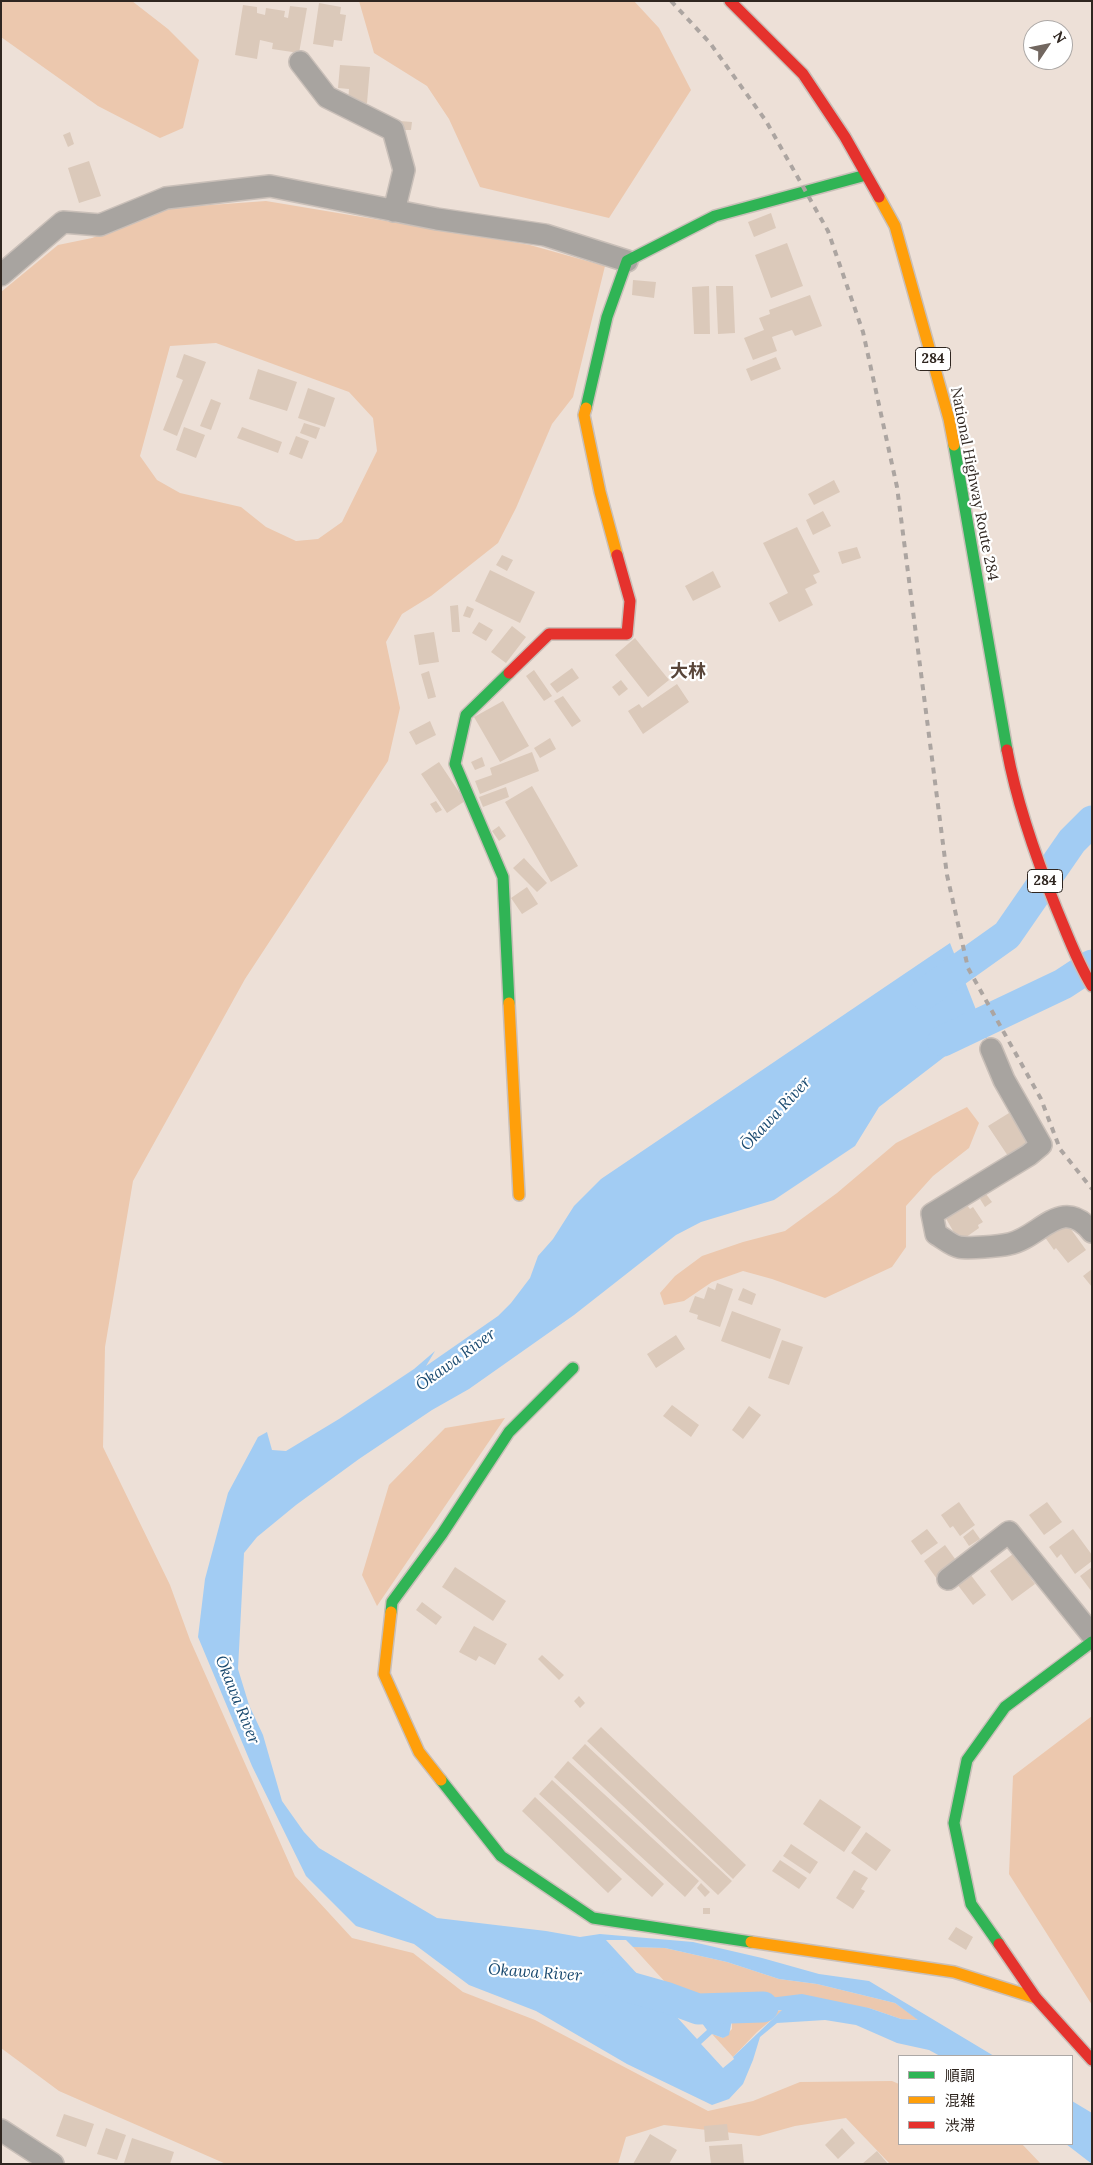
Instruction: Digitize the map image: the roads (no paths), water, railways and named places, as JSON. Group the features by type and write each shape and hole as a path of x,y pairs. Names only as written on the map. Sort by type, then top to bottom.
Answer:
{"main road":[{"name":"National Highway Route 284","path":"730,1 803,74 845,137 895,226 949,419 1011,770 1038,862 1080,966 1092,986"},
{"path":"519,1195 503,877 455,764 466,715 549,634 627,634 630,601 600,492 584,415 607,317 627,261 715,216 866,175"},
{"path":"573,1368 509,1432 442,1534 392,1602 384,1674 419,1752 501,1856 593,1918 954,1972 1036,1998"},
{"path":"1092,1642 1005,1707 967,1760 954,1823 971,1904 1036,1998 1092,2060"}],"street":[{"path":"300,62 327,97 393,130 404,170 394,211"},
{"path":"1,275 63,222 100,225 166,198 270,186 394,211 545,236 627,261"},
{"path":"991,1049 1004,1080 1041,1144 1029,1155 932,1214 936,1234 958,1247 1010,1244 1058,1218 1070,1216 1084,1222 1092,1232"},
{"path":"948,1579 1009,1532 1092,1635"},
{"path":"1,2130 53,2164"}],"water":[{"path":"950,943 987,1038 976,1037 952,1051 879,1107 855,1146 774,1200 701,1222 676,1235 574,1315 469,1389 432,1410 359,1459 296,1505 257,1537 244,1553 238,1669 249,1705 263,1735 282,1801 304,1832 319,1848 437,1918 580,1937 600,1934 693,1942 819,1974 869,1981 992,2055 938,2055 929,2050 897,2043 856,2025 825,2020 777,2023 760,2037 743,2084 729,2099 712,2105 627,2064 536,2011 469,1985 414,1944 356,1926 306,1876 252,1766 198,1637 205,1579 228,1493 258,1437 267,1432 272,1450 286,1451 339,1419 414,1369 435,1351 426,1366 498,1316 511,1303 530,1278 538,1256 553,1239 574,1206 601,1179","holes":["606,1940 626,1940 633,1947 665,1948 727,1962 779,1979 817,1984 895,2003 918,2020 901,2019 869,2008 802,1994 736,2002 699,2019 707,2030 697,2039","782,2010 733,2057 734,2059 723,2068 701,2044 712,2034 723,2038 729,2035 732,2020 739,2017 755,2017 765,2012"]},
{"path":"1073,2102 1092,2113 1092,2164 1067,2145 1073,2145"}],"waterway":[{"name":"Ōkawa River","path":"924,994 1007,935 1072,841 1092,821"},
{"name":"Ōkawa River","path":"943,1041 1063,984 1092,965"},
{"name":"Ōkawa River","path":"615,1983 668,1998 698,2009 763,2007"}],"railway":[{"path":"671,1 710,43 766,121 828,231 863,332 897,487 947,875 968,968 1041,1099 1060,1149 1092,1189"}],"district":[{"name":"大林","path":"688,672"}]}
